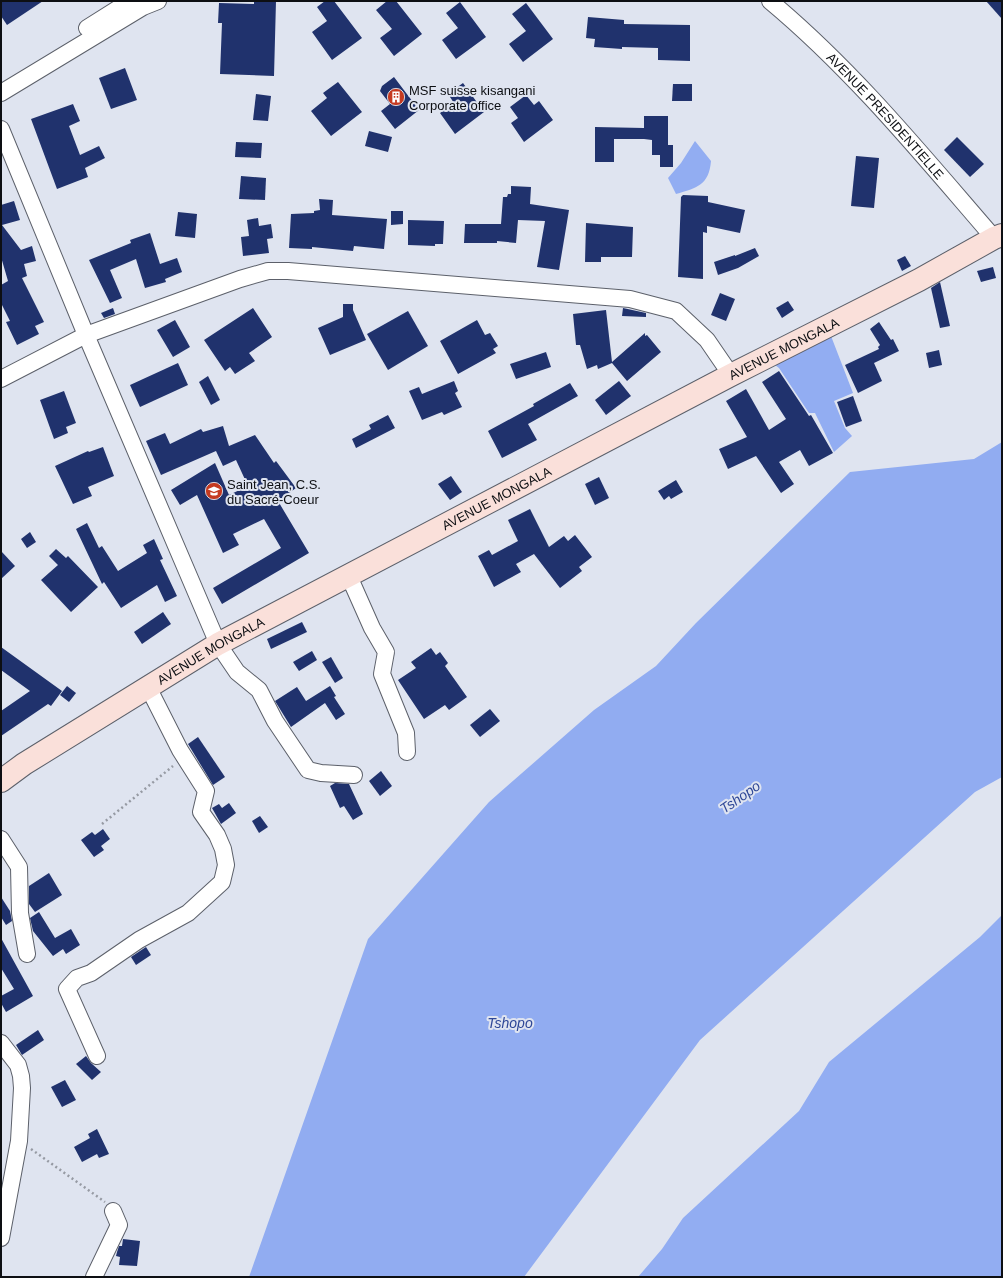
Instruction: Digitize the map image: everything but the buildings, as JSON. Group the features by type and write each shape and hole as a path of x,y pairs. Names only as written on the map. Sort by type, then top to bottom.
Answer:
{"street":[{"path":"1,82 137,3 158,1"},
{"name":"AVENUE PRESIDENTIELLE","path":"770,1 825,49 998,237"},
{"path":"1,94 137,3"},
{"path":"1,129 86,335 218,644 237,672 259,690 276,721 308,770 321,773 354,774"},
{"name":"AVENUE MONGALA","path":"1,781 218,644 348,574 731,375 918,280 998,237"},
{"path":"1,379 86,335 240,278 268,271 288,271 630,299 676,311 707,340 731,375"},
{"path":"348,574 372,628 386,652 382,674 406,733 407,752"},
{"path":"97,1056 74,1000 67,989 77,978 91,973 139,940 188,913 222,882 225,875 226,865 223,849 217,835 201,812 206,791 185,757 148,687"},
{"path":"1,839 19,867 20,913 27,954"},
{"path":"1,1043 18,1065 22,1076 19,1141 1,1238"},
{"path":"94,1277 118,1225 113,1211"}],"path":[{"path":"102,824 185,757"},
{"path":"19,1141 102,1198 113,1211"}],"shaded area":[{"path":"695,141 711,161 708,175 701,184 696,187 676,194 668,178 681,163"},
{"path":"831,336 853,393 834,401 845,428 852,436 834,452 815,413 809,413 779,368 771,362"},
{"path":"1002,915 1002,1277 638,1277 662,1249 683,1218 799,1111 829,1062 980,937"}],"water":[{"name":"Tshopo","path":"1002,442 1002,777 975,792 700,1040 524,1277 249,1277 368,939 489,802 594,710 656,666 696,623 850,472 974,459"}],"place":[{"name":"MSF suisse kisangani Corporate office","path":"396,97"},
{"name":"Saint Jean, C.S. du Sacré-Coeur","path":"214,491"}]}
